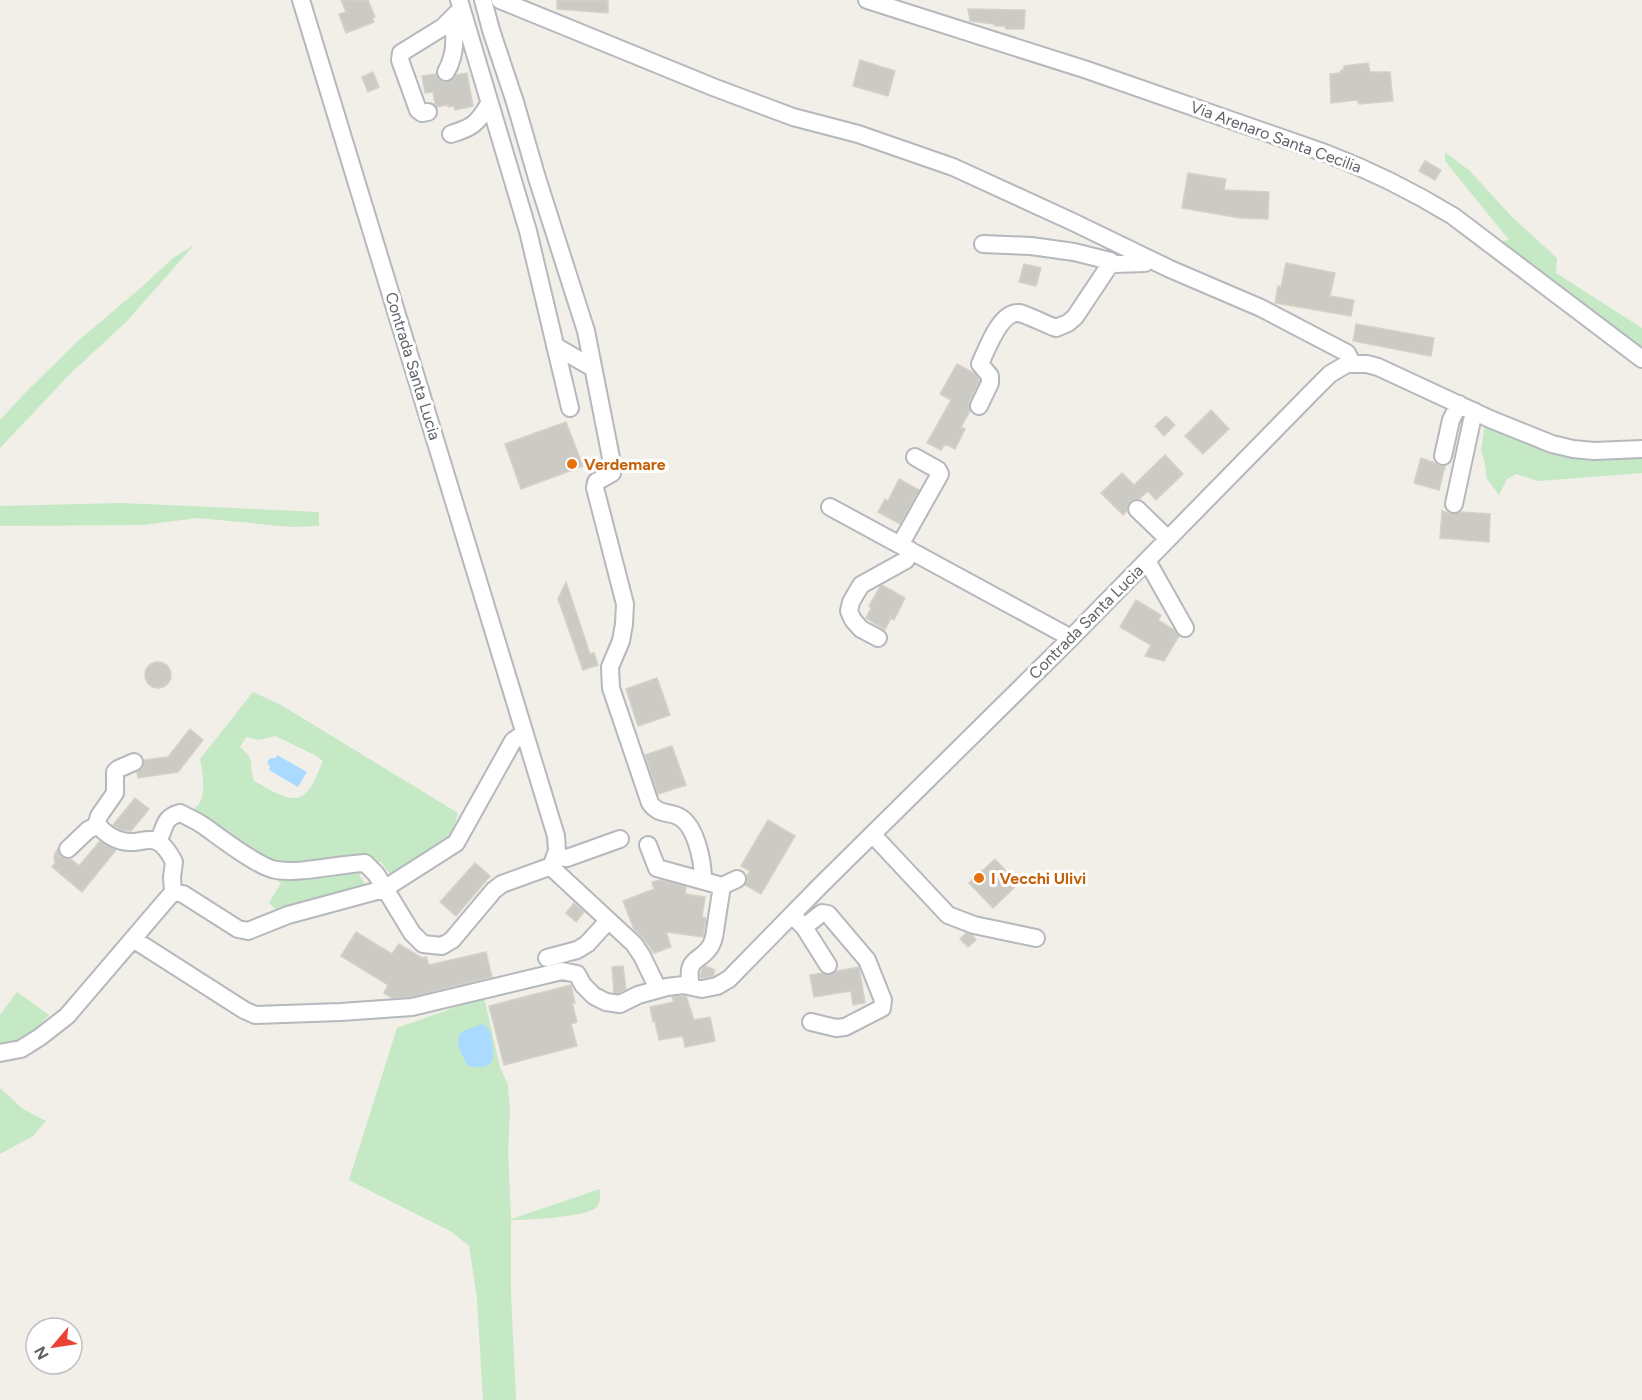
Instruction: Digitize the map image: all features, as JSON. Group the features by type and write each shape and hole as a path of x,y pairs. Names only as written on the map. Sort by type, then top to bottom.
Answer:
{"street":[{"name":"Contrada Santa Lucia","path":"301,0 532,753 556,836 553,862"},
{"path":"483,0 537,178 576,295 594,368 612,463 612,473 596,482 595,488 625,604 621,641 610,667 611,688 650,803 654,808 684,820 699,848 704,881"},
{"path":"500,0 713,87 793,117 858,134 953,167 1149,259 1280,317 1347,353 1352,363 1378,367 1466,408 1552,444 1594,451 1642,449"},
{"name":"Via Arenaro Santa Cecilia","path":"867,0 1087,70 1325,153 1391,180 1453,216 1642,359"},
{"path":"446,72 454,53 457,9"},
{"path":"457,9 490,106 528,231 570,408"},
{"path":"428,112 422,113 418,110 400,60 401,53 443,27 457,9"},
{"path":"451,134 475,124 490,106"},
{"path":"983,244 1031,246 1074,252 1110,261 1113,264"},
{"path":"979,406 990,383 990,376 980,364 1000,323 1009,314 1020,313 1056,328 1075,317 1109,266 1145,263 1149,259"},
{"path":"555,346 594,368"},
{"name":"Contrada Santa Lucia","path":"133,939 255,1015 412,1007 562,971 577,974 583,985 594,996 606,1002 620,1004 658,989 683,985 702,989 717,986 729,979 962,744 1070,639 1330,374 1352,363"},
{"path":"1443,456 1451,420 1466,408"},
{"path":"1454,504 1466,408"},
{"path":"878,638 861,629 849,611 861,585 906,560 905,548 940,474 938,470 915,457"},
{"path":"831,507 1070,639"},
{"path":"1137,509 1168,539"},
{"path":"1145,562 1185,628"},
{"path":"173,892 183,894 238,929 248,931 288,915 384,889 456,843 513,741 524,733"},
{"path":"0,1053 21,1049 67,1016 173,892 174,862 168,851 158,841 149,839 133,843 121,841 100,828 97,823 99,816 115,793 115,772 134,762"},
{"path":"158,841 167,819 180,813 262,864 276,870 302,870 365,862 376,874 412,933 423,944 442,946 452,940 494,890 502,884 546,868 553,862 620,839"},
{"path":"68,849 88,830 98,825"},
{"path":"873,835 948,915 974,925 1036,938"},
{"path":"648,846 657,868 704,881 730,883 713,942 707,951 690,966 691,986"},
{"path":"553,862 608,921 634,944 658,989"},
{"path":"804,927 822,913 828,914 867,960 883,1000 882,1008 844,1027 836,1028 811,1022"},
{"path":"792,914 804,927 828,965"},
{"path":"547,958 577,950 608,921"}],"green space":[{"path":"1445,152 1470,171 1511,216 1557,258 1556,273 1642,328 1642,349 1501,241 1509,240 1445,161"},
{"path":"194,245 127,321 70,374 0,448 0,420 24,394 80,339 173,258"},
{"path":"1485,424 1535,446 1574,455 1642,457 1642,473 1539,481 1516,474 1507,479 1499,495 1487,479 1481,450"},
{"path":"122,503 319,512 319,526 291,527 198,518 143,525 0,526 0,506"},
{"path":"253,692 281,705 458,813 451,837 392,877 381,862 372,861 363,867 360,876 368,889 281,914 269,903 281,883 253,867 188,815 199,804 203,794 200,759","holes":["275,736 323,761 307,792 295,798 281,795 254,781 249,756 240,747 246,737 259,740"]},
{"path":"17,992 49,1015 22,1041 8,1045 0,1044 0,1015"},
{"path":"484,997 500,1067 508,1085 511,1219 600,1189 599,1204 590,1211 555,1217 511,1220 511,1292 516,1400 483,1400 477,1298 469,1246 452,1232 349,1180 397,1028"},
{"path":"0,1088 23,1109 46,1121 33,1136 0,1154"}],"water":[{"path":"277,755 307,772 298,787 269,770 268,760 276,758"},
{"path":"482,1024 491,1035 492,1061 485,1066 468,1066 460,1050 458,1037 464,1031"}],"building":[{"path":"341,0 368,0 375,17 372,18 374,22 346,33 339,14 346,12"},
{"path":"557,0 608,0 608,13 557,9"},
{"path":"968,9 1025,10 1024,29 1006,29 1005,26 970,21"},
{"path":"860,60 895,71 888,96 853,86"},
{"path":"1368,63 1370,72 1390,72 1393,101 1359,104 1357,100 1331,103 1330,74 1340,73 1344,70 1344,66"},
{"path":"373,72 379,87 368,92 362,77"},
{"path":"467,73 473,106 455,110 454,106 437,107 433,92 425,93 422,76 436,74 441,81 447,82 456,75"},
{"path":"1425,161 1441,170 1435,180 1419,171"},
{"path":"1188,173 1226,179 1224,190 1269,192 1268,219 1240,218 1182,208"},
{"path":"1286,263 1335,273 1330,296 1354,300 1351,316 1275,303"},
{"path":"1024,264 1041,268 1036,286 1019,282"},
{"path":"1356,324 1434,338 1431,356 1353,341"},
{"path":"957,364 974,373 980,381 969,402 970,411 961,427 965,429 955,449 945,444 941,450 927,443 951,400 940,394"},
{"path":"1211,410 1229,429 1203,454 1185,436"},
{"path":"1166,416 1175,425 1164,436 1155,426"},
{"path":"566,422 583,466 521,489 505,444"},
{"path":"1165,455 1183,474 1156,500 1148,491 1139,499 1130,501 1123,515 1101,493 1122,473 1134,485"},
{"path":"1421,458 1445,466 1439,490 1414,483"},
{"path":"899,479 919,490 900,524 878,512 885,499 888,501"},
{"path":"1442,511 1452,514 1460,512 1490,514 1489,542 1440,538"},
{"path":"566,582 590,654 594,653 598,665 583,670 558,599"},
{"path":"882,585 905,598 894,620 891,618 885,630 866,618 871,608 869,606"},
{"path":"1136,600 1161,615 1158,620 1179,636 1164,661 1145,656 1151,645 1120,627"},
{"path":"158,662 167,666 171,675 167,684 158,688 149,684 145,675 149,666"},
{"path":"657,678 670,715 638,726 626,689"},
{"path":"190,729 203,740 178,772 138,778 137,772 143,768 144,760 168,757"},
{"path":"672,746 686,785 658,794 645,755"},
{"path":"135,798 149,809 131,831 121,830 113,825"},
{"path":"768,820 795,836 761,894 745,885 750,871 741,866"},
{"path":"100,841 116,850 82,892 52,867 58,848 61,857 71,859 79,866"},
{"path":"995,859 1018,884 993,908 969,883"},
{"path":"475,863 490,876 456,916 440,902"},
{"path":"661,880 686,887 685,894 705,897 702,917 706,918 703,937 666,932 671,947 654,953 634,929 623,901 654,889 652,882"},
{"path":"574,903 584,912 576,922 566,913"},
{"path":"356,932 392,954 399,944 422,958 426,957 429,965 486,952 492,977 410,997 392,998 384,993 388,985 341,956"},
{"path":"966,933 972,935 976,940 968,947 960,939"},
{"path":"623,966 626,989 614,993 612,967"},
{"path":"705,966 715,970 713,976 700,977"},
{"path":"859,967 865,1003 853,1005 851,991 814,997 810,975 822,973 829,975 837,971"},
{"path":"571,985 575,1003 572,1003 577,1022 571,1024 577,1046 504,1065 489,1006"},
{"path":"686,996 694,1020 710,1017 715,1041 685,1047 683,1036 659,1040 650,1007 674,1002 672,997"}],"place":[{"name":"Verdemare","path":"572,464"},
{"name":"I Vecchi Ulivi","path":"979,878"}]}
